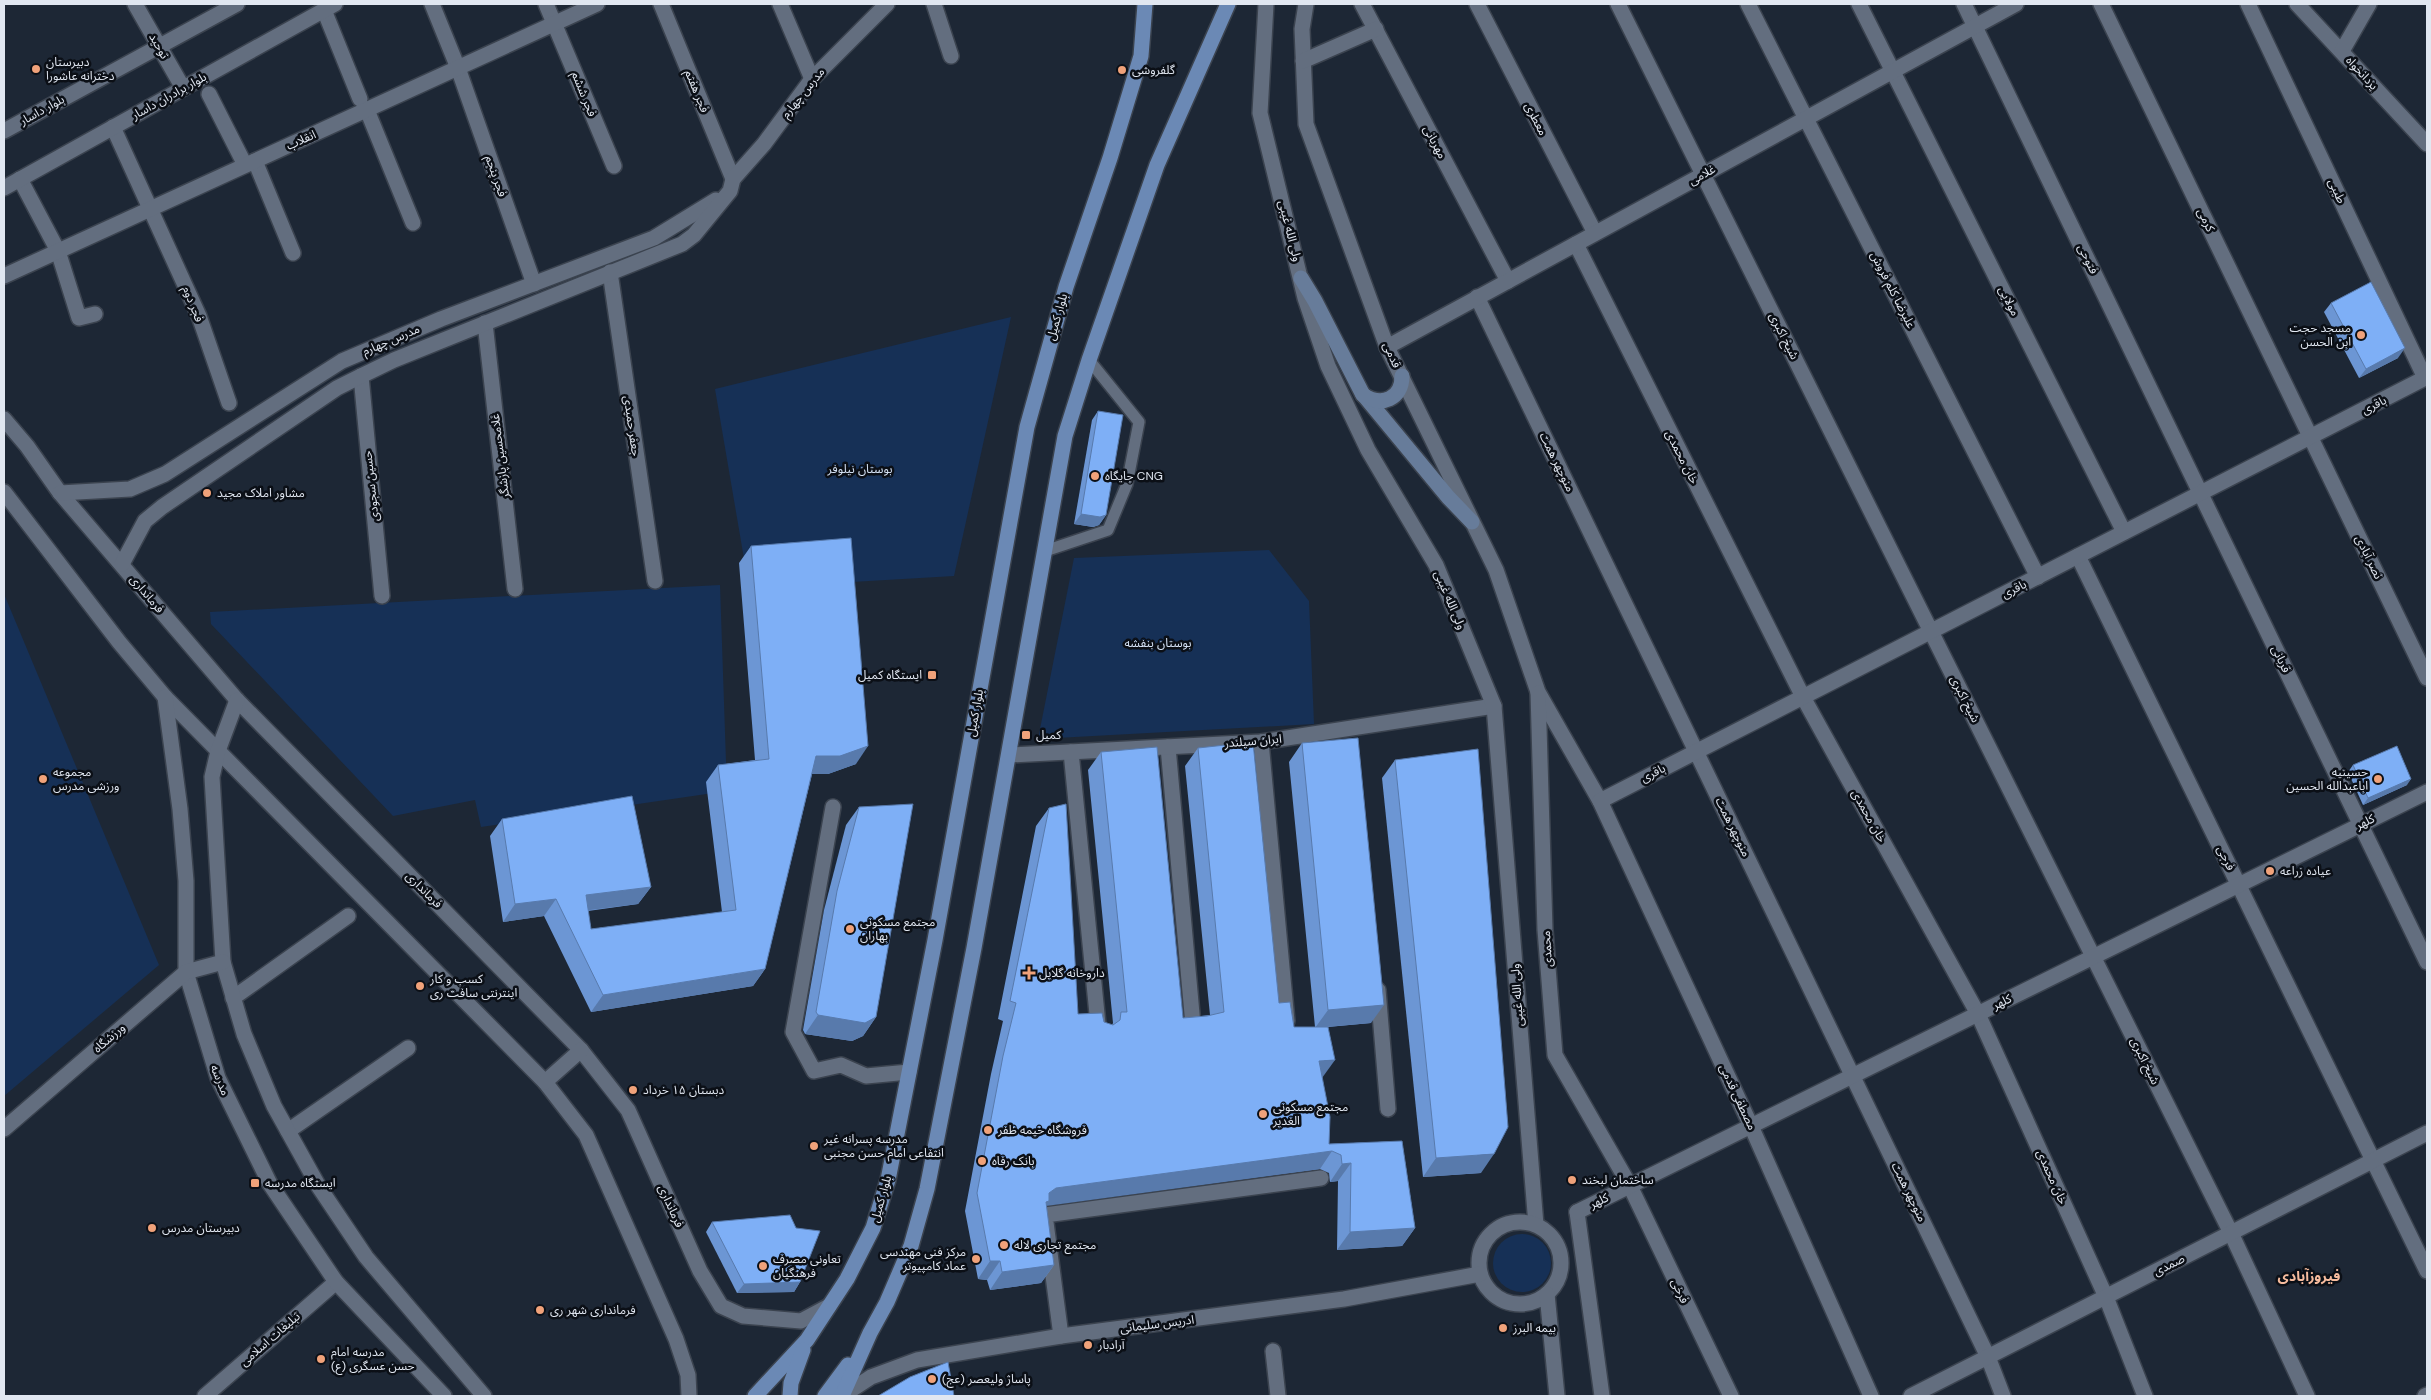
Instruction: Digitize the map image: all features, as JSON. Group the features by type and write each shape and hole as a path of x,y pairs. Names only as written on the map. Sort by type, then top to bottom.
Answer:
{"main road":[{"name":"بلوار کمیل","path":"755,1396 807,1340 847,1279 873,1228 888,1180 937,931 1027,427 1066,287 1110,158 1141,56 1145,4"},
{"path":"842,1396 870,1333 887,1302 911,1246 927,1189 974,948 1066,436 1089,360 1157,165 1228,4"},
{"path":"1301,278 1315,300 1362,394 1448,497 1472,522"},
{"path":"1362,394 1376,401 1389,400 1399,391 1402,376"},
{"path":"825,1396 870,1333"},
{"path":"790,1396 791,1383 807,1340"}],"street":[{"name":"توحید","path":"135,4 183,88"},
{"path":"159,46 237,4"},
{"name":"فجر پنجم","path":"432,4 458,68 534,284"},
{"name":"فجر ششم","path":"546,4 614,166"},
{"name":"انقلاب","path":"4,276 250,163 363,104 458,68 597,4"},
{"name":"فجر هفتم","path":"661,4 732,185"},
{"path":"780,4 812,79"},
{"name":"مدرس چهارم","path":"122,564 146,521 162,507 337,388 360,376 484,323 682,244 694,235 812,79 887,4"},
{"path":"934,4 950,56"},
{"name":"ولی الله غیبی","path":"1266,4 1260,114 1301,278 1328,366 1368,450 1436,565 1494,706 1536,1225"},
{"name":"قدمی","path":"1306,4 1302,29 1306,124 1387,346 1496,570 1538,692"},
{"name":"مهربانی","path":"1362,4 1508,281"},
{"name":"معطری","path":"1477,4 1595,233"},
{"name":"شیخ اکبری","path":"1618,4 2231,1233 2307,1396"},
{"name":"علیرضا کلم فروش","path":"1748,4 2038,577"},
{"name":"مولایی","path":"1859,4 1894,70 2124,532"},
{"name":"فتوحی","path":"1964,4 2201,493"},
{"name":"غلامی","path":"1387,346 2016,4"},
{"name":"کرمی","path":"2101,4 2311,437"},
{"name":"طیبی","path":"2248,4 2426,378"},
{"name":"یزدانخواه","path":"2296,4 2427,144"},
{"path":"2342,51 2369,4"},
{"path":"330,7 363,104 413,223"},
{"name":"بلوار برادران داسار","path":"4,188 330,7"},
{"path":"1303,61 1376,29"},
{"name":"بلوار داسار","path":"4,131 159,46"},
{"path":"210,94 250,163 293,253"},
{"name":"فجر دوم","path":"113,127 198,316 228,403"},
{"path":"20,179 58,251 80,318 95,314"},
{"name":"مدرس چهارم","path":"60,493 130,489 145,484 165,474 342,361 394,338 654,238 690,218 732,185"},
{"name":"خان محمدی","path":"1576,244 1803,697 1978,1014 2106,1297 2145,1396"},
{"name":"جعفر حمیدی","path":"610,272 655,581"},
{"name":"منوچهر همت","path":"1477,297 1988,1357 2003,1396"},
{"name":"غلامحسین پازشگر","path":"484,323 515,590"},
{"name":"حسین سجودی","path":"360,376 382,596"},
{"name":"باقری","path":"1600,801 2426,378"},
{"name":"فرمانداری","path":"4,419 27,446 60,493 237,700 582,1050 628,1110 700,1271 721,1306 742,1316 801,1322 829,1306"},
{"name":"نصر آبادی","path":"2311,437 2427,678"},
{"name":"قربانی","path":"2201,493 2427,962"},
{"path":"5,494 113,634 165,697 545,1082 586,1135 676,1339 688,1375 689,1396"},
{"name":"فرجی","path":"2078,556 2427,1271"},
{"name":"مصطفی قدمی","path":"1538,692 1600,801 1751,1126 1871,1396"},
{"name":"محمدی","path":"1538,692 1545,930 1555,1055 1630,1186"},
{"name":"مدرسه","path":"165,697 182,827 186,881 186,972 218,1078 270,1184 336,1282 444,1396"},
{"path":"237,700 218,751 212,777 223,962 233,998 274,1106 319,1187 366,1257 484,1396"},
{"name":"ایران سیلندر","path":"1009,756 1262,742 1494,706"},
{"path":"1355,727 1357,747"},
{"path":"1262,742 1288,1021"},
{"path":"1168,747 1192,1025"},
{"path":"1071,752 1099,1034"},
{"name":"کلهر","path":"1602,1396 1577,1212 2427,792"},
{"path":"833,806 793,1032 814,1071 841,1065 866,1076 909,1072"},
{"path":"233,998 348,916"},
{"name":"ورزشگاه","path":"4,1129 186,972 223,962"},
{"path":"1376,972 1388,1109"},
{"path":"288,1131 408,1048"},
{"path":"545,1082 582,1050"},
{"name":"صمدی","path":"1911,1396 2427,1133"},
{"path":"1061,1336 1045,1215 1320,1178"},
{"name":"فرخی","path":"1630,1186 1730,1396"},
{"path":"1524,1222 1536,1225 1547,1232 1556,1243 1561,1256 1561,1270 1556,1283 1547,1294 1536,1302 1522,1305 1508,1303 1495,1297 1486,1286 1480,1274 1478,1261 1482,1248 1488,1236 1498,1228 1510,1223 1524,1222"},
{"name":"ادریس سلیمانی","path":"842,1396 871,1377 917,1360 1061,1336 1344,1299 1480,1274"},
{"name":"تبلیغات اسلامی","path":"205,1396 336,1282"},
{"path":"1547,1294 1558,1396"},
{"path":"1273,1351 1278,1396"}],"lane":[{"path":"1045,551 1108,530 1127,484 1139,422 1089,360"}],"green space":[{"name":"بوستان نیلوفر","path":"1011,317 954,576 749,588 715,389"},
{"name":"بوستان بنفشه","path":"1269,550 1309,601 1314,724 1038,739 1074,558"},
{"path":"720,585 727,791 481,827 475,800 393,816 211,624 210,612"},
{"name":"مجموعه ورزشی مدرس","path":"4,594 159,965 4,1096"},
{"path":"1516,1234 1528,1234 1543,1242 1551,1257 1551,1269 1543,1284 1528,1292 1516,1292 1501,1284 1493,1269 1493,1257 1501,1242"}],"building":[{"name":"مسجد حجت ابن الحسن","path":"2371,282 2405,348 2366,369 2331,303"},
{"name":"جایگاه CNG","path":"1098,411 1123,415 1106,515 1100,517 1081,514"},
{"path":"851,538 868,746 840,756 816,756 765,969 603,995 556,899 515,904 502,819 632,796 651,887 586,895 591,929 736,910 718,765 769,759 751,546"},
{"path":"1358,738 1384,1005 1328,1010 1302,743"},
{"path":"1253,742 1279,1003 1290,1002 1294,1027 1328,1027 1335,1060 1319,1061 1330,1117 1329,1144 1402,1141 1415,1228 1350,1232 1351,1163 1342,1164 1341,1155 1332,1151 1056,1188 1049,1193 1049,1201 1046,1202 1054,1265 1002,1272 1000,1261 990,1261 977,1193 1003,1056 1016,1003 1010,1001 1049,808 1066,804 1078,1014 1102,1013 1104,1022 1113,1025 1120,1020 1121,1012 1127,1012 1101,752 1157,747 1183,1018 1224,1012 1198,748"},
{"name":"حسینیه اباعبدالله الحسین","path":"2397,746 2411,779 2368,798 2353,765"},
{"path":"1478,749 1508,1127 1494,1154 1436,1158 1395,760"},
{"name":"مجتمع مسکونی بهاران","path":"913,804 876,1017 865,1023 818,1015 816,1012 837,891 859,807"},
{"name":"تعاونی مصرف فرهنگیان","path":"790,1215 796,1228 820,1231 800,1282 744,1284 712,1222"},
{"path":"948,1362 954,1396 878,1396 910,1377"}],"place":[{"name":"دبیرستان دخترانه عاشورا","path":"36,69"},
{"name":"گلفروشی","path":"1122,70"},
{"name":"مسجد حجت ابن الحسن","path":"2361,335"},
{"name":"جایگاه CNG","path":"1095,476"},
{"name":"مشاور املاک مجید","path":"207,493"},
{"name":"ایستگاه کمیل","path":"932,675"},
{"name":"کمیل","path":"1026,735"},
{"name":"مجموعه ورزشی مدرس","path":"43,779"},
{"name":"حسینیه اباعبدالله الحسین","path":"2378,779"},
{"name":"عیاده زراعه","path":"2270,871"},
{"name":"مجتمع مسکونی بهاران","path":"850,929"},
{"name":"داروخانه گلایل","path":"1029,973"},
{"name":"کسب و کار اینترنتی سافت ری","path":"420,986"},
{"name":"دبستان ۱۵ خرداد","path":"633,1090"},
{"name":"مجتمع مسکونی الغدیر","path":"1263,1114"},
{"name":"فروشگاه خیمه ظفر","path":"988,1130"},
{"name":"مدرسه پسرانه غیر انتفاعی امام حسن مجنبی","path":"814,1146"},
{"name":"بانک رفاه","path":"982,1161"},
{"name":"ساختمان لبخند","path":"1572,1180"},
{"name":"ایستگاه مدرسه","path":"255,1183"},
{"name":"دبیرستان مدرس","path":"152,1228"},
{"name":"مجتمع تجاری لاله","path":"1004,1245"},
{"name":"مرکز فنی مهندسی عماد کامپیوتر","path":"976,1259"},
{"name":"تعاونی مصرف فرهنگیان","path":"763,1266"},
{"name":"فرمانداری شهر ری","path":"540,1310"},
{"name":"بیمه البرز","path":"1503,1328"},
{"name":"آرادبار","path":"1088,1345"},
{"name":"مدرسه امام حسن عسگری (ع)","path":"321,1359"},
{"name":"پاساژ ولیعصر (عج)","path":"932,1379"}],"district":[{"name":"فیروزآبادی","path":"2309,1276"}]}
